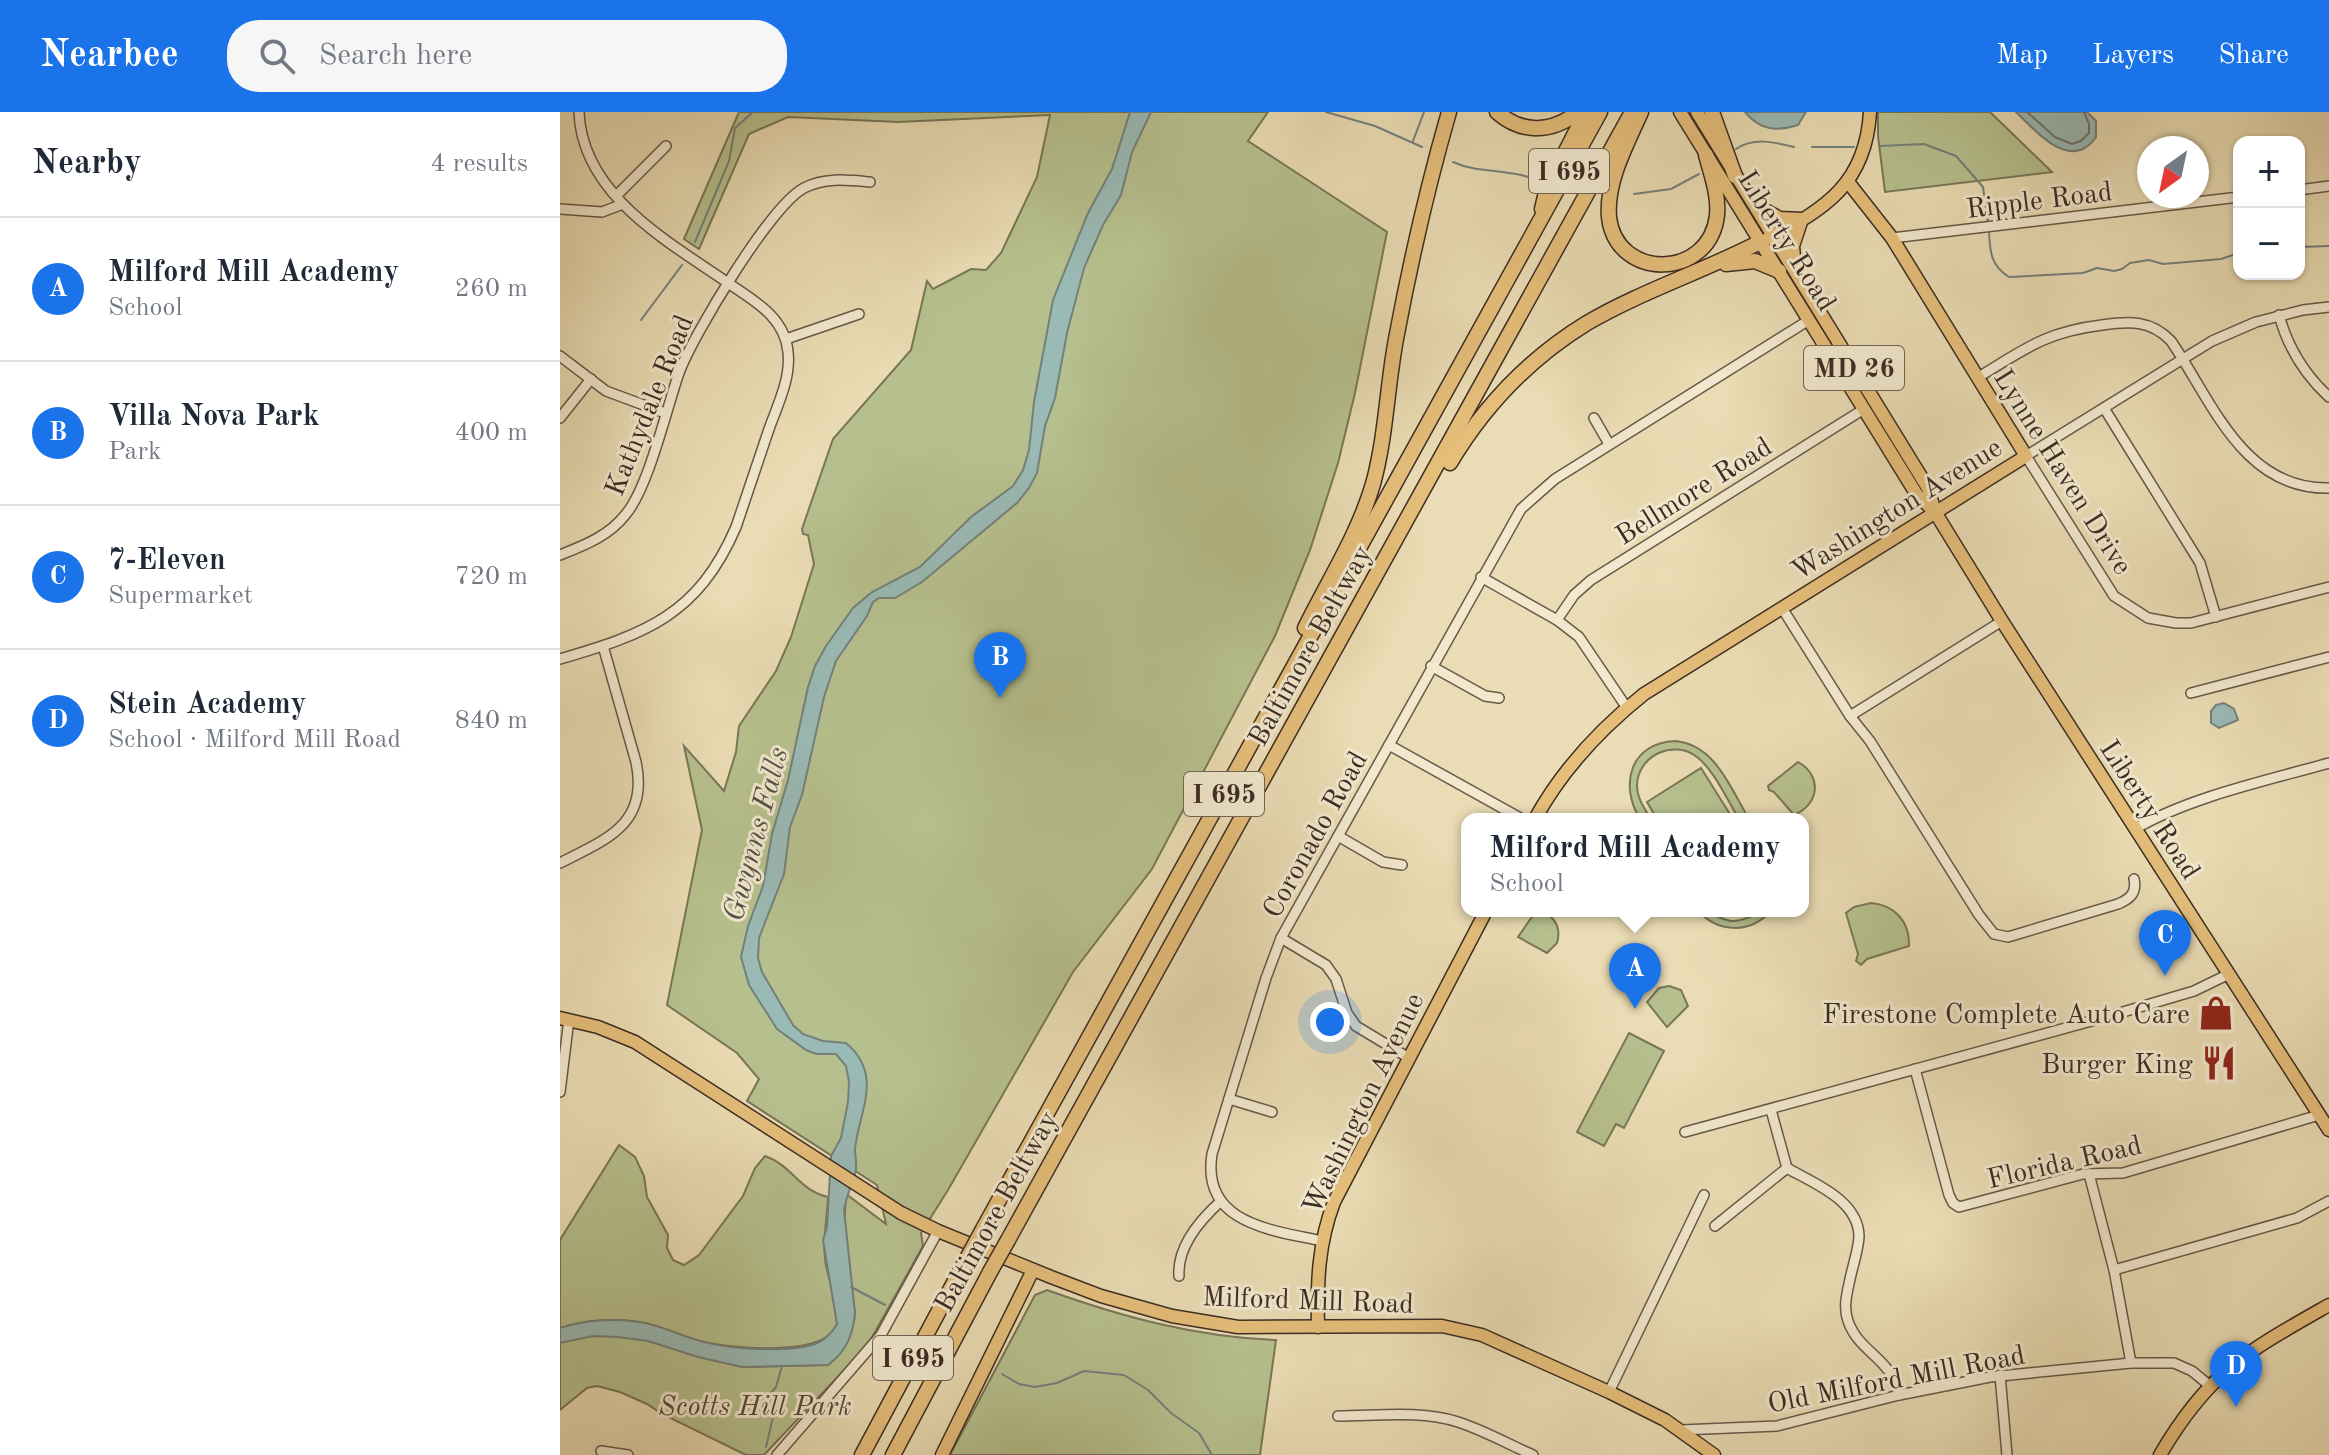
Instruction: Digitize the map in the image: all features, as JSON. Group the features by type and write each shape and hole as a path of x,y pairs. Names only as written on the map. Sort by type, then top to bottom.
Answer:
{"highway":[{"path":"1231,781 1356,528 1373,485 1396,339 1449,112"},
{"path":"1497,112 1521,127 1541,129 1560,124 1578,112"},
{"path":"1537,229 1547,188 1586,112"},
{"name":"Baltimore Beltway","path":"862,1455 983,1229 1600,112"},
{"name":"Baltimore Beltway","path":"893,1455 990,1272 1632,112"},
{"path":"1641,112 1617,168 1609,206 1613,231 1621,245 1632,255 1656,264 1674,264 1692,257 1705,245 1714,228 1717,211 1706,155"},
{"path":"1712,112 1735,176"},
{"path":"1415,507 1446,470 1483,413 1536,360 1588,323 1766,239"},
{"path":"1710,267 1748,261 1779,271"}],"main road":[{"name":"Liberty Road","path":"1680,112 1706,155 1766,239 1797,276 1928,488 1935,512"},
{"name":"Liberty Road","path":"1697,112 1751,202 1779,271 1917,495 1935,512 2329,1130"},
{"path":"1766,239 1803,220 1827,203 1848,182 1865,150 1870,112"},
{"name":"Lynne Haven Drive","path":"1848,182 1892,238 2026,456"},
{"path":"1751,202 1774,216 1803,220"},
{"path":"1797,276 1792,252 1803,220"},
{"name":"Washington Avenue","path":"1539,813 1570,766 1596,736 1627,708 1670,677 2026,456"},
{"name":"Washington Avenue","path":"1318,1327 1318,1265 1334,1202 1483,917"},
{"name":"Milford Mill Road","path":"564,1019 598,1027 635,1042 901,1213 938,1231 1101,1296 1194,1321 1238,1327 1462,1328 1609,1392 1681,1430 1714,1455"},
{"path":"942,1455 1033,1270"},
{"path":"2160,1455 2182,1419 2209,1385 2249,1351 2329,1305"}],"street":[{"path":"560,659 630,638 666,618 686,603 715,568 736,527 785,383 788,354 786,339 769,313 667,240 620,200 601,177 588,153 579,112"},
{"path":"560,209 602,212 620,200 666,146"},
{"name":"Kathydale Road","path":"560,555 602,536 627,514 641,487 688,351 728,283 795,194 824,181 870,182"},
{"path":"2305,189 2329,186"},
{"name":"Ripple Road","path":"1892,238 2233,198"},
{"name":"Washington Avenue","path":"2026,456 2183,358 2237,329 2279,315 2329,307"},
{"path":"786,339 859,314"},
{"path":"2279,315 2293,353 2329,397"},
{"name":"Coronado Road","path":"1221,1201 1212,1181 1210,1163 1281,938 1521,509 1543,487 1809,320"},
{"path":"1977,378 2034,342 2057,333 2127,322 2146,324 2163,333 2183,358 2231,438 2250,459 2291,483 2329,488"},
{"path":"560,356 620,398 665,413"},
{"path":"560,418 591,379"},
{"path":"2104,408 2200,563 2216,617"},
{"name":"Bellmore Road","path":"1557,620 1574,595 1591,580 1864,409"},
{"path":"1594,418 1609,444"},
{"name":"Lynne Haven Drive","path":"2026,456 2114,596 2137,613 2162,622 2191,623 2329,587"},
{"path":"1481,577 1557,620 1588,648 1627,708"},
{"path":"1782,608 1994,934 2008,937 2118,904 2132,896 2136,886 2134,879"},
{"path":"1850,716 2002,621"},
{"path":"560,863 618,830 633,810 639,789 636,762 603,646"},
{"path":"2191,693 2329,657"},
{"path":"1431,666 1485,696 1499,698"},
{"path":"1389,745 1511,813"},
{"path":"2135,829 2203,800 2329,763"},
{"path":"1338,836 1383,862 1402,865"},
{"path":"1281,938 1326,965 1336,979 1347,1013 1356,1026 1409,1058"},
{"path":"1685,1132 2194,991 2229,974"},
{"path":"560,1092 564,1019"},
{"name":"Florida Road","path":"1915,1069 1949,1195 1956,1206 2089,1174 2123,1173 2319,1115"},
{"path":"1229,1099 1272,1112"},
{"path":"1771,1110 1787,1168 1839,1199 1858,1227 1858,1245 1846,1294 1846,1312 1855,1336 1889,1368 1899,1395"},
{"path":"1715,1226 1787,1168"},
{"path":"2089,1174 2114,1270 2131,1363"},
{"path":"1609,1392 1704,1195"},
{"path":"1179,1276 1182,1256 1193,1233 1221,1201 1235,1216 1253,1225 1322,1241"},
{"path":"2114,1270 2297,1218 2329,1201"},
{"path":"777,1455 881,1335 938,1231"},
{"name":"Old Milford Mill Road","path":"1681,1430 1777,1426 1899,1395 2000,1375 2131,1363 2174,1363 2192,1371 2209,1385"},
{"path":"2000,1375 2007,1455"},
{"path":"1338,1416 1443,1418 1533,1455"},
{"path":"601,1451 628,1455"}],"green space":[{"name":"Scotts Hill Park","path":"739,112 1268,112 1248,141 1387,232 1338,463 1310,550 1275,636 1152,869 1073,972 921,1233 923,1246 875,1332 864,1349 764,1455 746,1455 647,1404 597,1386 587,1388 560,1410 560,1335 608,1330 742,1367 828,1365 847,1342 855,1313 844,1231 846,1194 886,1224 877,1185 747,1101 759,1079 737,1053 667,1005 702,830 684,746 724,791 736,752 739,726 776,671 791,637 814,564 808,535 803,534 802,529 833,439 911,350 927,281 933,289 971,269 986,270 1001,253 1037,177 1050,115 898,122 788,117 749,134 699,249 684,239"},
{"path":"1878,112 1990,112 2052,172 1885,192"},
{"path":"1675,741 1701,750 1720,770 1746,813 1735,813 1715,778 1697,757 1688,752 1668,750 1650,758 1639,774 1637,790 1647,813 1637,813 1630,793 1633,768 1648,749"},
{"path":"1798,762 1811,775 1815,790 1809,804 1792,813 1768,786"},
{"path":"1701,768 1729,813 1653,813 1647,802"},
{"path":"1871,903 1887,907 1899,916 1907,929 1909,946 1867,959 1861,965 1856,961 1858,954 1846,913 1854,907"},
{"path":"1532,917 1550,917 1557,926 1557,943 1547,953 1518,937"},
{"path":"1765,917 1754,924 1734,928 1715,924 1706,918 1731,921"},
{"path":"1669,986 1681,990 1688,1006 1667,1027 1647,1002 1659,988"},
{"path":"1629,1033 1664,1051 1624,1128 1616,1124 1604,1146 1577,1132"},
{"path":"619,1145 635,1157 644,1176 647,1197 668,1235 667,1248 673,1260 684,1265 699,1255 743,1196 755,1168 765,1156 775,1160 809,1189 828,1197 824,1252 838,1317 829,1335 797,1346 755,1348 704,1342 629,1321 589,1322 560,1328 560,1240"},
{"path":"1047,1290 1160,1324 1217,1335 1276,1340 1260,1455 950,1455 1035,1295"}],"water":[{"name":"Gwynns Falls","path":"1130,112 1151,112 1132,152 1121,195 1103,225 1084,268 1067,333 1055,398 1045,426 1037,473 1017,503 922,582 895,598 879,598 873,602 836,661 824,697 802,795 790,827 784,874 759,938 758,958 762,972 793,1025 803,1034 823,1041 846,1043 857,1055 867,1081 855,1149 856,1171 844,1210 855,1313 848,1342 828,1365 742,1367 648,1341 618,1337 593,1336 560,1343 560,1328 619,1320 664,1328 716,1344 760,1349 790,1348 819,1342 837,1324 823,1240 827,1227 831,1156 841,1138 848,1102 846,1066 836,1054 816,1054 806,1050 777,1029 749,985 741,957 748,926 763,886 772,834 788,780 808,687 826,646 853,608 872,592 920,567 971,517 1013,486 1023,470 1029,450 1034,402 1053,300 1088,213 1112,169"},
{"path":"1745,112 1806,112 1798,125 1776,129 1757,123"},
{"path":"2016,112 2087,112 2096,121 2096,137 2086,147 2076,151 2065,150 2054,146"},
{"path":"2224,703 2234,709 2238,720 2219,728 2211,723 2211,711 2216,705"}],"waterway":[{"path":"695,242 729,161 735,128 753,112"},
{"path":"1326,112 1375,126 1422,147"},
{"path":"1413,141 1424,112"},
{"path":"1736,149 1757,142 1794,147"},
{"path":"1879,146 1924,144 1956,156 1983,187 1988,222"},
{"path":"1812,147 1854,147"},
{"path":"1453,162 1528,177"},
{"path":"1634,194 1671,189 1699,174"},
{"path":"1989,232 1993,258 1998,268 2009,277 2083,273 2097,268 2114,271 2130,263 2149,260 2163,264 2221,259 2233,255"},
{"path":"2305,247 2329,246"},
{"path":"641,320 682,265"},
{"path":"851,1287 885,1305"},
{"path":"766,1447 775,1408 770,1394 776,1387 782,1366"},
{"path":"1002,1374 1019,1384 1035,1387 1057,1383 1084,1371 1124,1375 1148,1390 1171,1413 1199,1433 1212,1455"}],"place":[{"name":"Villa Nova Park","path":"1000,698"},
{"name":"7-Eleven","path":"2165,976"},
{"name":"Milford Mill Academy","path":"1635,1009"},
{"name":"Firestone Complete Auto Care","path":"2216,1013"},
{"name":"Burger King","path":"2219,1063"},
{"name":"Stein Academy","path":"2236,1407"}]}
